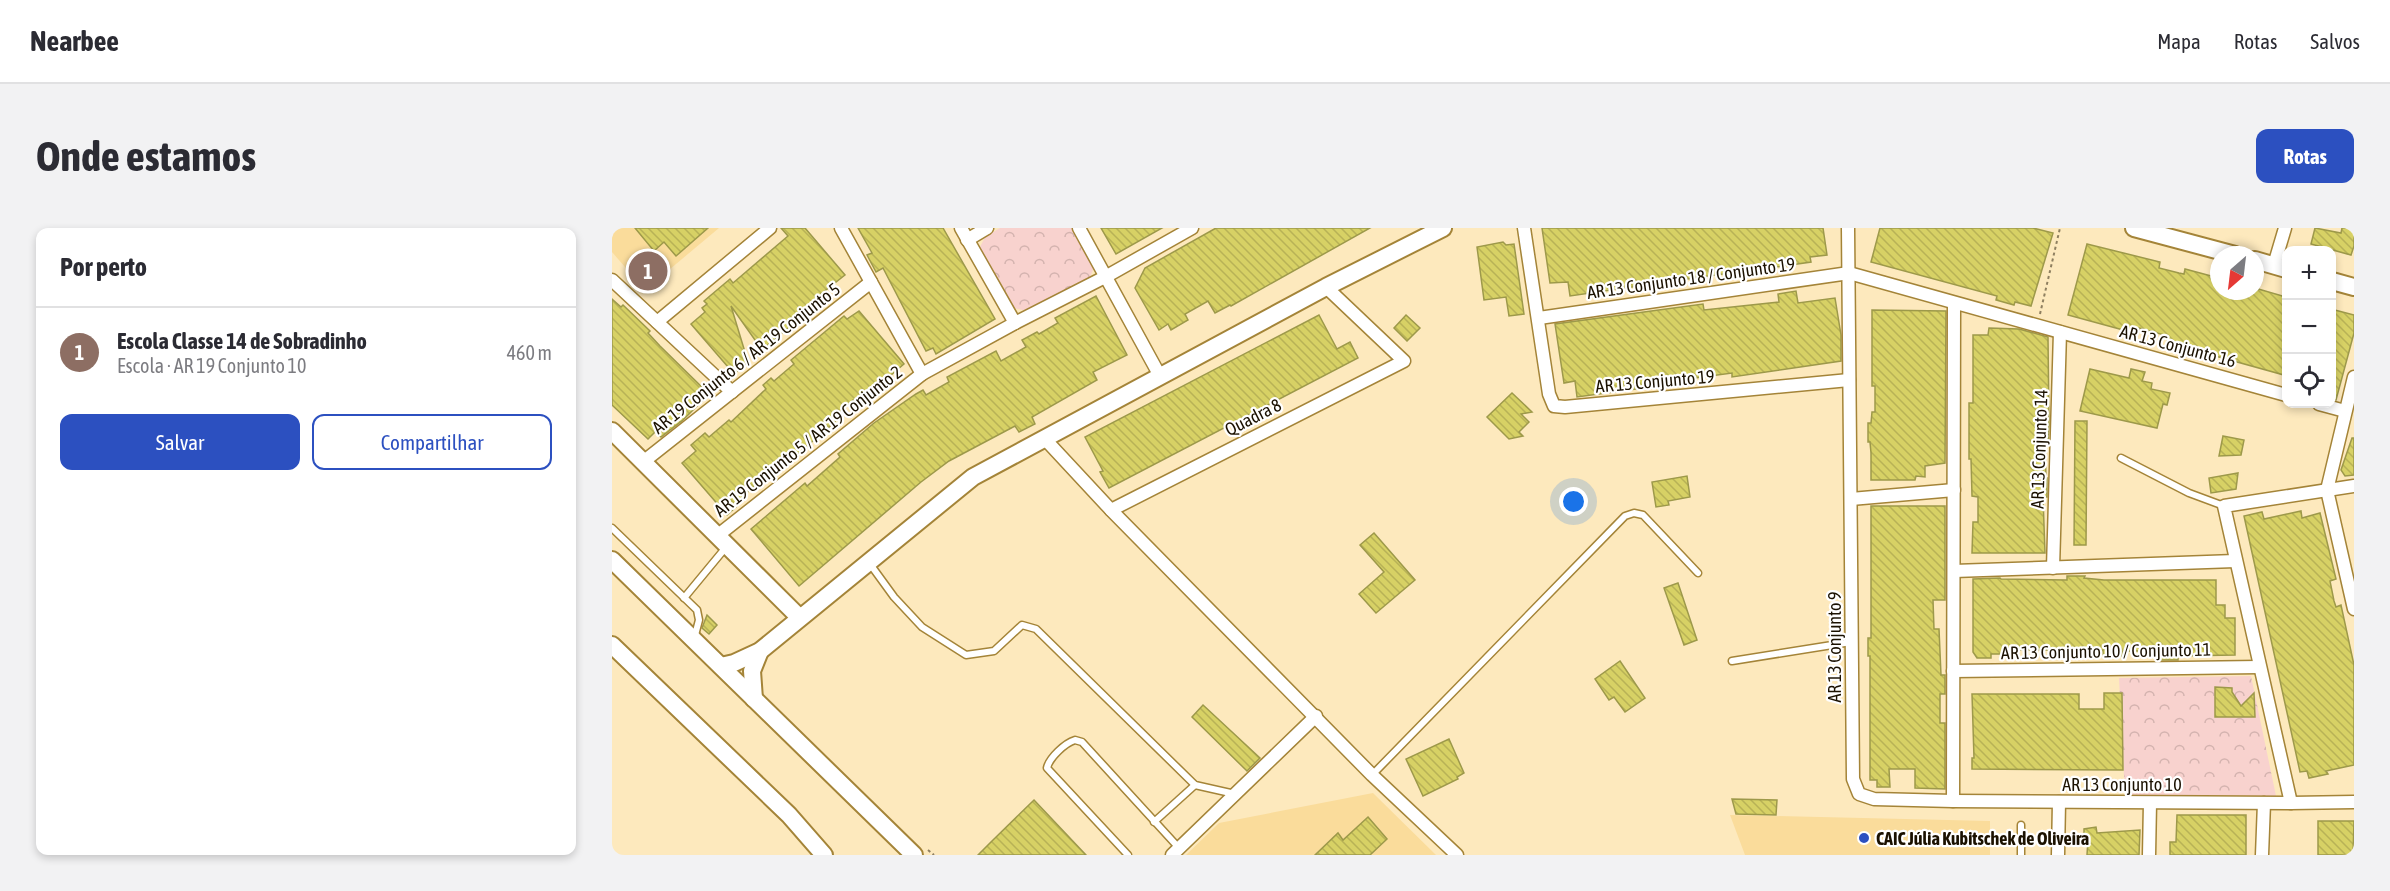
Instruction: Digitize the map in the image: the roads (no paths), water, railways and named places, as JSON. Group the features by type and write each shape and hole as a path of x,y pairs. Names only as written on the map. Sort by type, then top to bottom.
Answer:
{"street":[{"path":"657,322 770,228"},
{"path":"841,228 922,374"},
{"path":"961,228 1014,323"},
{"path":"968,240 987,228"},
{"path":"1079,228 1160,376"},
{"name":"AR 19 Conjunto 5 / AR 19 Conjunto 2","path":"722,541 922,374 1192,228"},
{"path":"721,666 734,663 760,651 972,477 1326,287 1443,228"},
{"path":"1524,228 1539,318"},
{"name":"AR 13 Conjunto 9","path":"1848,228 1853,779 1859,794"},
{"path":"2134,228 2210,248"},
{"path":"2264,263 2280,267 2285,228"},
{"name":"AR 13 Conjunto 18 / Conjunto 19","path":"1539,318 1849,273"},
{"name":"AR 13 Conjunto 16","path":"1849,273 2282,394"},
{"path":"612,280 732,392"},
{"name":"AR 19 Conjunto 6 / AR 19 Conjunto 5","path":"643,462 871,282"},
{"path":"2336,282 2354,287"},
{"name":"Quadra 8","path":"1111,510 1404,361 1326,287"},
{"path":"1953,801 1954,303"},
{"name":"AR 13 Conjunto 19","path":"1539,318 1549,394 1554,405 1565,408 1850,380"},
{"name":"AR 13 Conjunto 14","path":"2053,567 2060,332"},
{"path":"2354,377 2327,490 2354,609"},
{"path":"2334,408 2345,411"},
{"path":"612,431 799,617"},
{"path":"1044,438 1111,510 1372,775 1457,855"},
{"path":"2291,803 2224,506 2354,486"},
{"path":"1851,499 1954,490"},
{"path":"612,560 914,855"},
{"path":"1954,571 2235,561"},
{"path":"612,645 832,855"},
{"path":"754,699 752,671 760,651"},
{"name":"AR 13 Conjunto 10 / Conjunto 11","path":"1953,671 2259,667"},
{"path":"1176,851 1316,716"},
{"name":"AR 13 Conjunto 10","path":"1859,794 1874,799 1953,801 2354,802"},
{"path":"2058,855 2060,802"},
{"path":"2150,802 2150,855"},
{"path":"2262,855 2264,803"},
{"path":"789,815 824,855"},
{"path":"893,834 902,855"}],"lane":[{"path":"2121,459 2189,493 2224,506"},
{"path":"1372,775 1626,516 1634,513 1643,515 1698,573"},
{"path":"612,528 697,610 699,620 694,639"},
{"path":"684,598 722,541"},
{"path":"868,561 894,597 922,627 966,655 994,651 1022,625 1036,629 1195,784 1234,794"},
{"path":"1732,661 1852,642"},
{"path":"1128,855 1047,768 1048,762 1070,741 1082,742 1155,822 1176,851"},
{"path":"1155,822 1195,784"},
{"path":"2021,825 2021,855"}],"place":[{"name":"Escola Classe 14 de Sobradinho","path":"648,271"},
{"name":"CAIC Júlia Kubitschek de Oliveira","path":"1864,838"}]}
